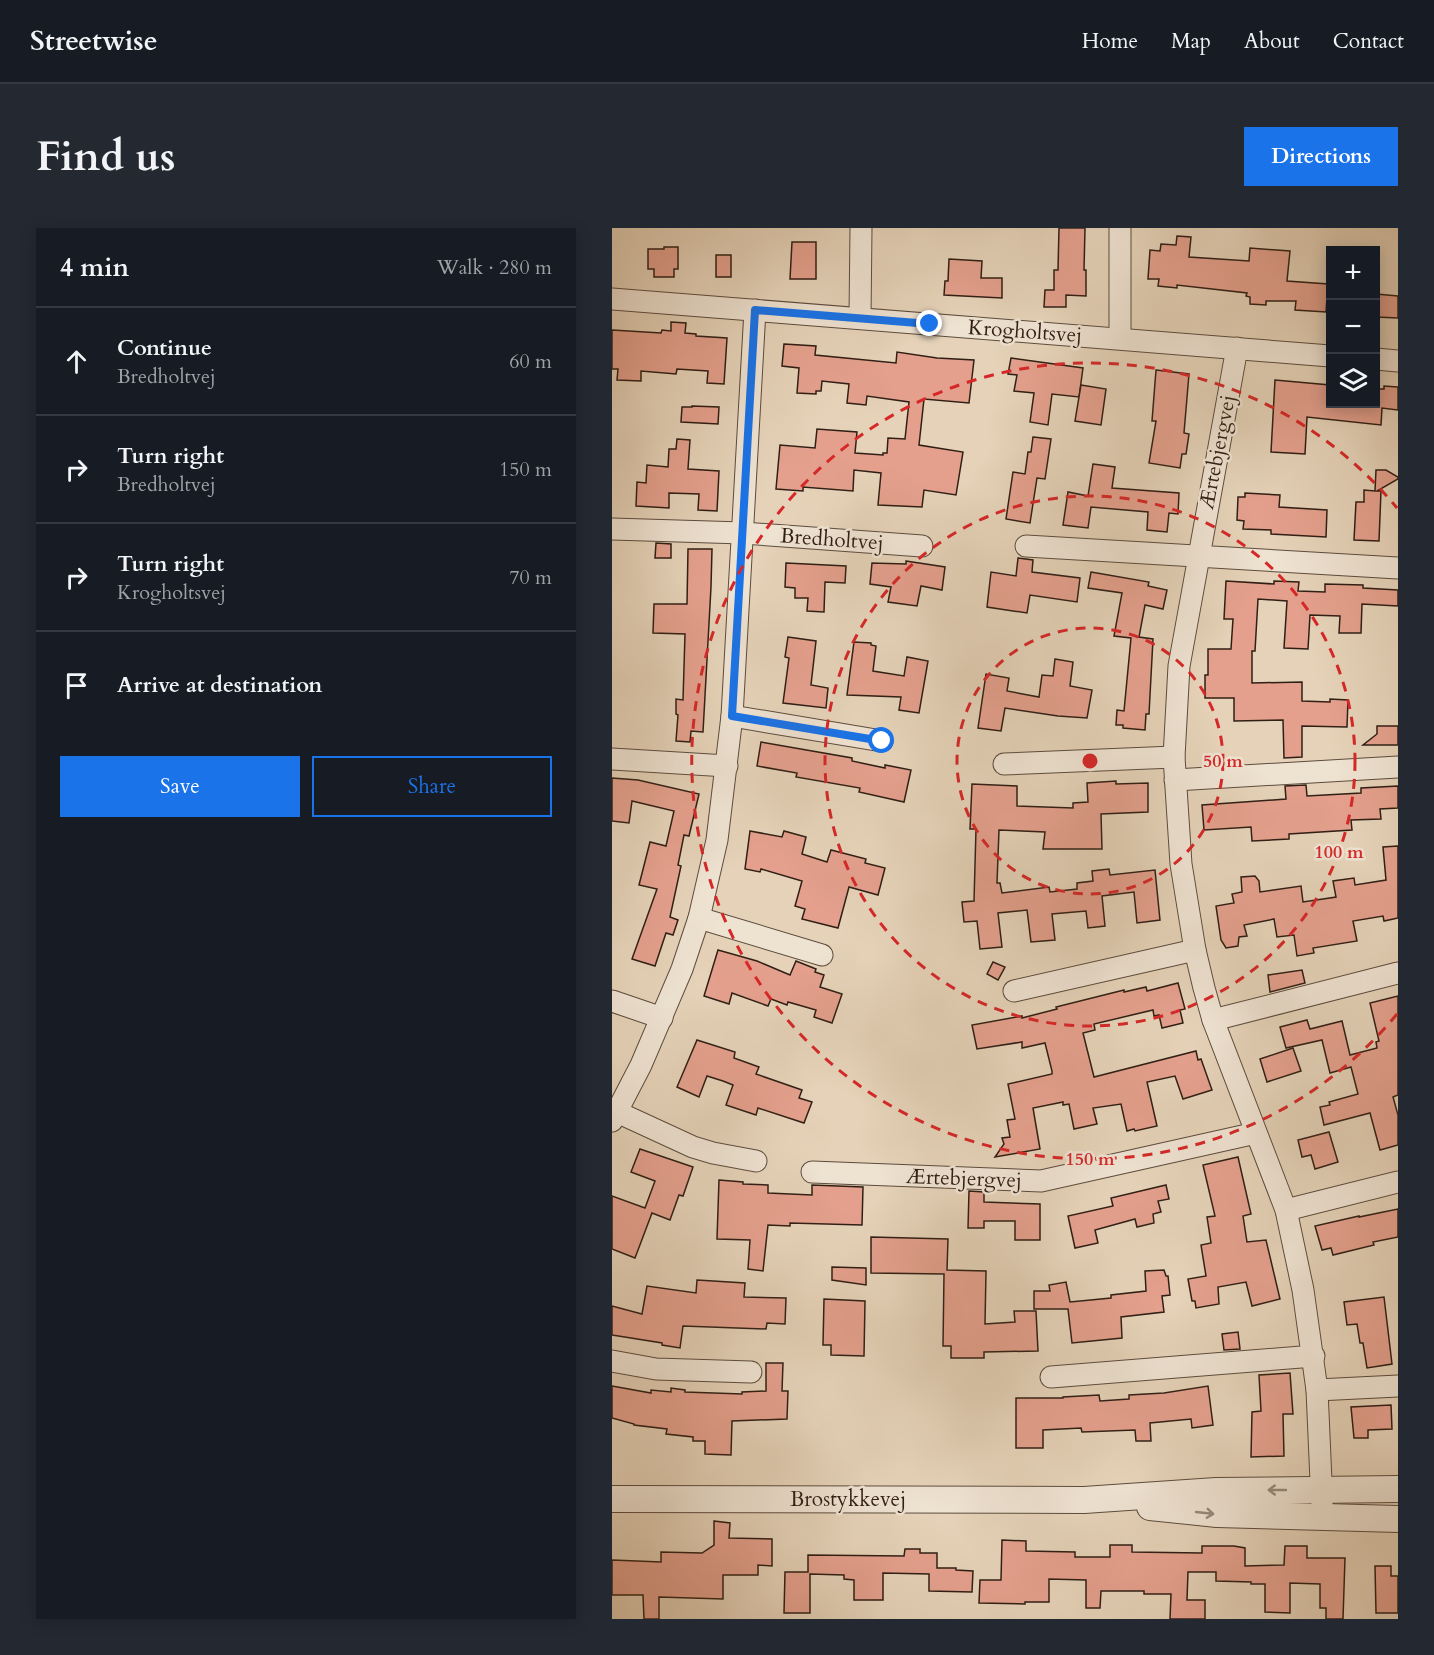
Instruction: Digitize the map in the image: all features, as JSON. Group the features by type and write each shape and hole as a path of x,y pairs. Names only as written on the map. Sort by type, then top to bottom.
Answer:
{"street":[{"path":"861,228 861,318"},
{"path":"1120,228 1120,338"},
{"name":"Krogholtsvej","path":"612,299 1326,356"},
{"path":"755,310 732,716 717,840 699,918 662,1018 615,1116 693,1147 756,1161"},
{"name":"Ærtebjergvej","path":"1237,348 1197,557 1179,666 1174,757 1181,864 1195,951 1213,1020 1286,1210 1314,1356 1322,1518"},
{"path":"1380,359 1398,361"},
{"name":"Bredholtvej","path":"612,529 742,532 922,546"},
{"path":"1026,546 1398,568"},
{"path":"732,716 882,741"},
{"path":"1005,764 1174,757"},
{"path":"612,759 727,766"},
{"path":"1175,780 1398,767"},
{"path":"699,918 822,955"},
{"path":"1014,991 1195,951"},
{"path":"1213,1020 1398,973"},
{"path":"612,1001 662,1018"},
{"name":"Ærtebjergvej","path":"812,1172 1041,1181 1256,1133"},
{"path":"1286,1210 1398,1182"},
{"path":"1051,1377 1314,1356"},
{"path":"612,1361 656,1369 751,1372"},
{"path":"1317,1390 1398,1386"},
{"name":"Brostykkevej","path":"612,1498 1084,1500 1216,1491 1398,1489"},
{"name":"Brostykkevej","path":"1084,1500 1217,1514 1398,1519"}],"building":[{"path":"1059,228 1085,228 1086,296 1066,295 1066,307 1044,307 1045,290 1054,290 1054,270 1058,270"},
{"path":"1177,236 1191,237 1189,257 1249,261 1250,248 1290,251 1287,281 1326,284 1326,312 1295,310 1296,301 1266,301 1266,305 1250,304 1250,297 1246,296 1247,293 1177,285 1177,288 1158,286 1159,279 1148,279 1150,250 1160,251 1161,244 1176,245"},
{"path":"792,242 816,242 816,279 790,279"},
{"path":"664,247 678,247 678,269 674,269 674,277 654,277 654,269 648,269 648,249 664,249"},
{"path":"716,255 731,255 731,277 716,277"},
{"path":"949,259 982,261 981,278 1002,278 1002,298 944,295 945,281 948,281"},
{"path":"1380,294 1398,296 1398,318 1380,317"},
{"path":"671,322 686,323 685,333 727,338 724,384 707,383 708,371 677,369 676,374 641,371 641,381 617,380 618,369 612,369 612,330 661,333 662,330 671,331"},
{"path":"784,344 816,346 815,355 896,363 897,352 937,358 974,360 969,403 924,399 919,445 963,452 956,495 924,490 922,507 878,505 881,473 854,470 853,491 803,487 803,491 776,489 780,445 815,448 817,429 857,432 855,453 883,455 887,453 888,438 905,439 909,402 867,396 866,405 847,403 849,384 822,381 821,391 816,391 816,394 797,393 799,368 782,366"},
{"path":"1011,358 1083,368 1079,397 1052,394 1048,425 1030,422 1034,393 1014,391 1017,375 1008,374"},
{"path":"1156,370 1189,374 1184,433 1189,434 1186,454 1182,454 1180,468 1149,463 1156,421 1152,421"},
{"path":"1275,380 1326,385 1326,408 1380,408 1380,389 1384,389 1384,386 1398,387 1398,410 1382,408 1381,425 1307,417 1305,454 1271,452"},
{"path":"1081,385 1106,389 1101,425 1075,421"},
{"path":"682,407 719,407 718,424 681,422"},
{"path":"1033,437 1051,439 1045,479 1037,478 1030,523 1006,519 1013,472 1025,474"},
{"path":"677,439 690,440 688,469 719,471 717,511 698,510 699,494 669,493 669,508 636,506 637,482 646,483 647,465 668,467 669,449 676,449"},
{"path":"1093,464 1115,467 1112,488 1179,493 1178,514 1169,513 1167,532 1147,530 1148,512 1091,507 1088,528 1063,525 1068,492 1088,496"},
{"path":"1376,470 1386,470 1398,477 1377,491 1381,491 1379,541 1354,540 1356,502 1364,502 1364,490 1375,491"},
{"path":"1245,493 1280,495 1279,507 1327,510 1326,537 1271,534 1271,530 1243,529 1244,521 1237,520 1238,497 1245,497"},
{"path":"656,543 671,544 671,558 655,558"},
{"path":"688,549 712,549 703,732 691,731 690,742 676,741 678,715 676,714 676,699 683,700 685,634 653,633 654,604 687,604"},
{"path":"1018,558 1033,560 1032,572 1080,578 1077,602 1030,595 1027,613 987,607 991,572 1016,576"},
{"path":"906,561 945,567 942,590 921,586 917,606 888,602 891,587 870,584 872,563 906,564"},
{"path":"786,563 846,566 845,583 825,582 824,612 807,611 808,598 795,598 795,588 785,587"},
{"path":"1091,572 1149,582 1148,586 1167,590 1163,609 1145,605 1139,637 1153,639 1149,714 1146,714 1145,730 1116,725 1117,710 1124,711 1131,638 1114,636 1122,593 1088,588"},
{"path":"1226,581 1274,584 1274,581 1299,582 1298,591 1325,592 1325,584 1363,585 1363,588 1398,590 1398,606 1362,604 1361,633 1339,633 1340,616 1310,615 1308,649 1284,648 1287,601 1258,599 1255,651 1252,651 1252,683 1302,682 1302,701 1348,700 1347,727 1302,726 1302,757 1284,758 1283,720 1234,721 1234,698 1205,698 1208,649 1231,649 1233,619 1224,619"},
{"path":"788,637 816,641 811,685 828,688 826,708 783,703 789,658 785,657"},
{"path":"854,642 871,643 876,646 873,671 904,676 907,657 928,661 919,713 899,710 901,697 847,695"},
{"path":"1055,659 1073,662 1070,686 1092,690 1087,718 1005,708 1001,731 978,728 986,674 1009,678 1007,691 1039,697 1042,675 1053,676"},
{"path":"1377,726 1398,726 1398,745 1363,745 1377,734"},
{"path":"761,742 852,758 852,761 885,768 885,765 911,770 904,802 859,792 860,788 796,777 797,773 757,766"},
{"path":"612,778 638,780 699,794 689,836 684,835 678,865 681,866 670,917 678,920 673,935 666,933 655,966 632,959 657,889 639,885 650,842 666,846 674,811 632,801 629,823 612,821"},
{"path":"1116,781 1116,784 1148,783 1148,812 1101,814 1102,849 1043,849 1045,832 999,830 997,883 1000,883 1002,893 1049,887 1050,892 1077,889 1077,883 1093,881 1092,871 1109,869 1110,875 1155,870 1160,920 1137,923 1134,892 1102,896 1105,926 1088,928 1086,911 1052,914 1055,940 1031,942 1027,910 998,913 1002,947 980,949 977,921 964,922 962,902 974,901 976,829 970,829 972,784 1017,786 1017,806 1073,808 1073,803 1088,802 1087,783"},
{"path":"1306,785 1307,796 1361,793 1361,788 1398,786 1398,808 1380,809 1381,819 1351,820 1352,830 1289,834 1289,839 1252,841 1251,827 1204,830 1202,805 1286,799 1285,786"},
{"path":"750,831 782,837 784,831 806,837 802,854 827,862 831,850 866,859 865,863 885,868 878,895 849,887 838,928 802,919 805,909 795,906 802,881 761,869 760,872 745,869"},
{"path":"1398,846 1398,918 1384,921 1383,916 1353,921 1357,941 1313,948 1314,953 1297,956 1294,935 1277,937 1274,919 1244,925 1247,936 1239,937 1238,946 1226,948 1221,940 1216,906 1234,903 1232,894 1242,892 1241,877 1255,876 1259,881 1260,892 1301,886 1303,902 1336,897 1333,881 1354,878 1355,885 1386,880 1383,847"},
{"path":"718,950 757,961 790,975 796,961 816,969 815,972 824,975 820,987 842,994 832,1023 814,1017 816,1010 788,1002 787,1005 771,999 768,1006 732,993 729,1004 704,996"},
{"path":"993,962 1005,967 998,980 987,974"},
{"path":"1302,970 1305,983 1270,992 1268,975"},
{"path":"1178,983 1185,1009 1180,1010 1183,1023 1162,1028 1159,1015 1154,1016 1153,1010 1094,1024 1095,1030 1083,1033 1094,1077 1196,1051 1212,1090 1183,1099 1175,1076 1147,1082 1157,1126 1135,1131 1134,1129 1127,1131 1121,1104 1093,1108 1097,1124 1074,1129 1069,1104 1063,1105 1063,1102 1033,1108 1040,1149 995,1157 1004,1144 1002,1138 1010,1137 1007,1120 1015,1119 1008,1084 1052,1074 1052,1071 1045,1043 1022,1048 1022,1042 977,1049 972,1025 1022,1016 1022,1018 1124,990 1124,992 1146,987 1147,991"},
{"path":"1398,996 1398,1095 1393,1097 1398,1115 1398,1145 1380,1150 1370,1113 1324,1125 1320,1107 1330,1105 1329,1102 1358,1094 1351,1067 1330,1073 1322,1040 1286,1048 1280,1027 1307,1020 1310,1029 1342,1021 1350,1055 1377,1048 1376,1042 1379,1041 1370,1003"},
{"path":"697,1040 735,1052 734,1058 759,1067 756,1074 802,1090 799,1098 812,1102 804,1123 758,1108 756,1115 726,1105 733,1085 707,1076 699,1097 677,1087"},
{"path":"1293,1048 1301,1071 1267,1082 1260,1059"},
{"path":"1329,1132 1338,1162 1315,1169 1311,1155 1302,1157 1298,1140"},
{"path":"640,1149 693,1167 683,1196 679,1195 670,1220 652,1213 635,1258 612,1249 612,1196 645,1208 655,1181 631,1172"},
{"path":"1238,1157 1251,1214 1243,1216 1247,1242 1266,1240 1280,1299 1252,1306 1246,1282 1218,1287 1219,1304 1196,1308 1195,1301 1192,1301 1188,1279 1206,1276 1201,1245 1211,1243 1207,1217 1215,1216 1203,1165"},
{"path":"719,1180 768,1185 768,1193 812,1195 812,1185 863,1187 862,1225 790,1223 790,1226 768,1225 763,1271 748,1269 750,1240 717,1239"},
{"path":"1166,1185 1169,1199 1158,1201 1161,1212 1153,1214 1154,1223 1137,1227 1135,1219 1095,1230 1098,1243 1075,1248 1068,1216 1113,1206 1111,1198"},
{"path":"969,1191 984,1192 984,1202 1040,1204 1040,1240 1015,1240 1015,1221 984,1221 984,1228 968,1228"},
{"path":"1398,1209 1398,1237 1373,1242 1374,1245 1333,1255 1331,1248 1322,1250 1315,1226"},
{"path":"871,1237 948,1239 947,1270 986,1271 985,1324 1015,1322 1014,1311 1036,1311 1038,1351 984,1352 984,1358 951,1358 951,1346 943,1346 944,1274 871,1273"},
{"path":"832,1267 866,1268 866,1285 832,1280"},
{"path":"1164,1270 1168,1276 1170,1295 1162,1296 1164,1312 1121,1317 1122,1338 1072,1343 1068,1309 1034,1309 1034,1291 1050,1291 1049,1285 1066,1282 1070,1302 1111,1298 1111,1295 1146,1291 1145,1271"},
{"path":"697,1280 745,1283 744,1297 786,1298 785,1324 767,1323 766,1329 683,1326 680,1348 612,1335 612,1306 642,1314 647,1286 696,1293"},
{"path":"1384,1297 1392,1364 1367,1368 1357,1324 1347,1325 1344,1302"},
{"path":"824,1299 865,1301 864,1356 831,1355 831,1345 823,1345"},
{"path":"1238,1332 1240,1349 1224,1350 1222,1334"},
{"path":"766,1363 783,1363 782,1391 788,1391 787,1419 732,1421 731,1455 705,1454 705,1441 693,1441 693,1437 666,1434 667,1429 634,1425 612,1418 612,1386 651,1393 651,1390 671,1392 671,1388 685,1390 685,1392 742,1394 742,1392 766,1391"},
{"path":"1290,1373 1293,1414 1283,1414 1284,1456 1251,1457 1252,1412 1261,1411 1259,1375"},
{"path":"1208,1386 1213,1425 1192,1428 1191,1419 1150,1423 1151,1441 1136,1441 1135,1430 1082,1432 1081,1428 1043,1430 1043,1448 1016,1448 1016,1398 1099,1395 1100,1401 1129,1399 1129,1395 1164,1393"},
{"path":"1391,1405 1392,1429 1368,1430 1368,1438 1354,1438 1351,1407"},
{"path":"714,1521 730,1523 729,1538 772,1539 772,1566 758,1565 758,1575 723,1575 723,1599 659,1597 659,1619 644,1619 643,1595 612,1595 612,1560 661,1562 661,1552 702,1553 714,1545"},
{"path":"1002,1540 1026,1541 1026,1551 1075,1552 1075,1557 1110,1557 1110,1545 1132,1545 1132,1552 1202,1553 1202,1546 1234,1546 1245,1548 1245,1566 1284,1565 1285,1546 1307,1546 1307,1558 1345,1558 1343,1619 1326,1619 1326,1608 1320,1608 1320,1584 1290,1583 1290,1613 1265,1612 1265,1584 1216,1581 1216,1572 1188,1572 1187,1600 1205,1600 1205,1619 1170,1619 1171,1594 1144,1594 1144,1591 1101,1591 1100,1608 1086,1608 1086,1580 1049,1579 1049,1602 979,1603 980,1580 1001,1580"},
{"path":"905,1549 920,1549 920,1553 937,1553 937,1568 973,1571 972,1592 929,1591 929,1574 883,1573 883,1600 854,1600 854,1580 844,1579 844,1575 810,1574 810,1613 784,1613 785,1572 808,1572 808,1555 904,1556"},
{"path":"1375,1566 1391,1566 1391,1576 1398,1576 1398,1613 1376,1613"}],"route":[{"path":"882,741 732,716 755,310 930,324"}]}
